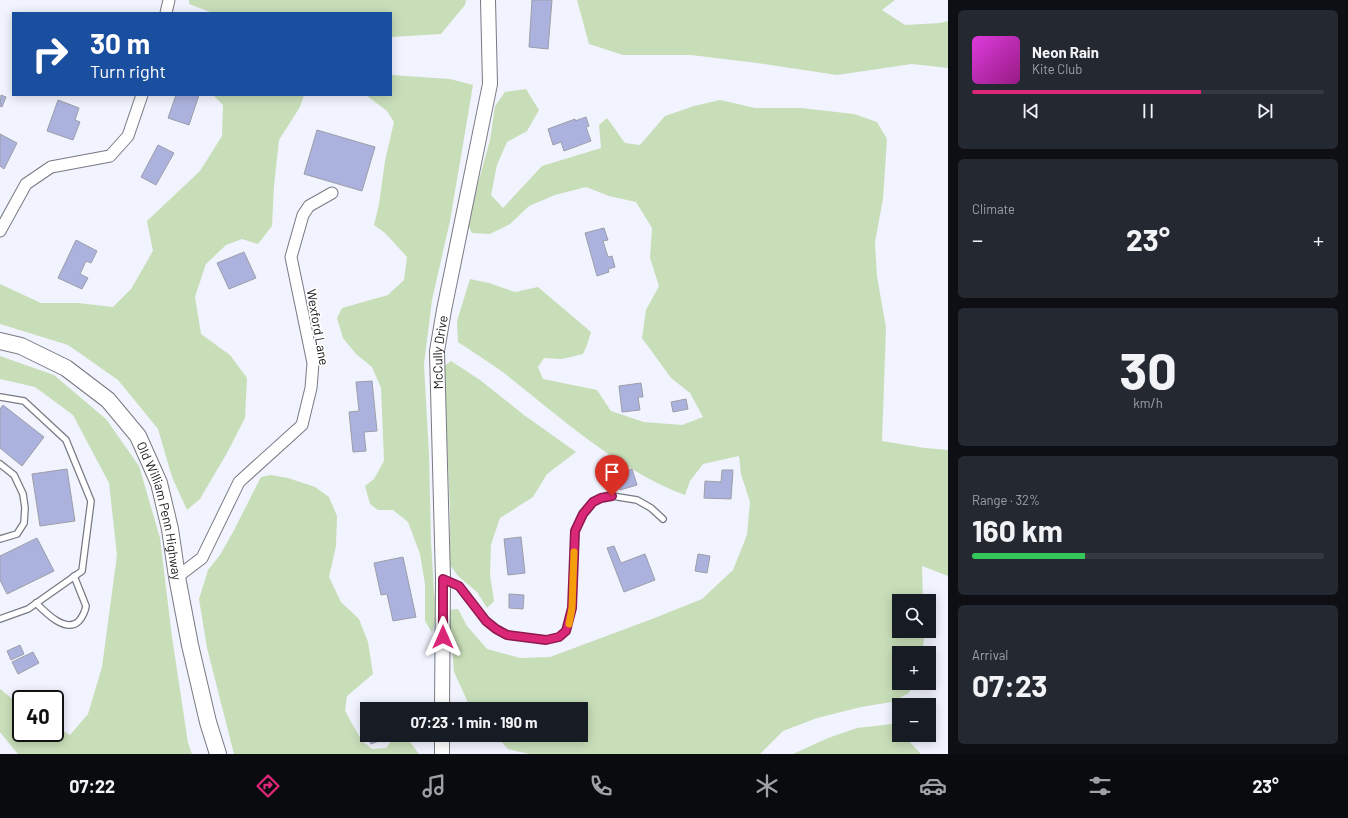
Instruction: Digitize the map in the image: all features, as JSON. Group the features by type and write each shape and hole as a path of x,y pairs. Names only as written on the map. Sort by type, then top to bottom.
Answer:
{"main road":[{"name":"Old William Penn Highway","path":"0,341 21,346 66,368 108,400 138,436 159,483 170,529 177,577 190,645 208,722 218,754"}],"street":[{"path":"166,12 169,0"},
{"name":"McCully Drive","path":"442,702 443,579 437,351 490,84 488,0"},
{"path":"0,231 26,184 51,167 110,156 128,136 142,96"},
{"name":"Wexford Lane","path":"177,577 202,558 240,482 302,425 311,388 313,363 291,257 303,215 308,206 332,193"},
{"path":"442,742 442,754"}],"lane":[{"path":"0,397 24,401 66,440 91,501 82,571 28,608 0,619"},
{"path":"0,464 14,475 23,494 25,508 24,523 17,534 0,539"},
{"path":"443,579 459,586 486,621 507,635 546,640 559,637 566,631 572,608 575,531 583,514 593,502 601,498 612,496 637,500 651,508 663,519"},
{"path":"36,603 48,615 60,622 72,625 78,622 85,611 86,606 74,576"}],"green space":[{"path":"189,0 466,0 465,5 441,34 392,37 392,12 210,12 189,4"},
{"path":"577,0 895,0 882,10 905,25 940,23 948,21 948,68 912,64 837,75 691,55 623,55 589,44"},
{"path":"392,75 450,79 473,85 450,221 432,300 424,364 429,454 431,541 437,616 432,632 425,621 425,584 420,554 408,522 393,510 378,510 370,504 365,486 374,479 384,461 381,388 372,367 356,354 343,338 337,318 342,308 388,295 404,280 407,257 385,233 374,225 379,204 385,161 394,122 387,111 367,96 392,96"},
{"path":"526,89 539,110 527,131 507,142 497,165 491,195 503,208 542,166 601,148 599,125 607,118 625,143 640,145 665,116 694,106 720,100 755,108 801,108 854,114 877,122 887,139 883,199 875,242 877,276 886,328 882,441 948,450 948,576 922,566 923,594 892,594 892,638 924,638 923,646 892,646 892,690 910,690 909,693 900,698 892,698 892,702 861,707 817,718 783,731 760,754 529,754 508,749 502,742 588,742 588,702 468,702 454,672 449,610 458,609 467,626 487,649 520,658 550,657 702,599 733,570 747,535 750,502 741,474 739,456 703,464 690,481 685,495 636,472 613,457 590,441 504,373 458,342 457,321 470,279 489,283 515,292 538,287 591,332 583,354 562,359 544,358 538,367 543,379 597,390 611,411 644,422 682,425 703,417 690,393 671,378 642,338 646,310 659,286 650,258 652,228 636,202 609,196 586,187 555,195 529,206 510,224 490,234 472,233 467,223 490,140 495,106 505,92"},
{"path":"214,96 304,96 300,107 279,140 274,186 272,226 258,244 242,239 226,245 206,264 195,297 201,334 230,355 247,378 245,418 227,453 200,499 187,510 172,477 158,429 118,380 68,345 0,324 0,284 41,303 78,303 113,307 131,289 153,251 147,221 200,171 222,136 223,105"},
{"path":"0,356 54,375 106,419 139,466 160,538 172,637 188,743 192,754 18,754 0,732 0,689 12,699 12,742 64,742 64,731 70,735 88,714 102,667 117,555 109,483 73,415 35,387 0,379"},
{"path":"451,361 480,380 524,415 576,452 547,474 533,497 500,518 491,545 490,575 494,601 487,608 477,592 458,576 450,565 450,512 444,366"},
{"path":"271,475 288,478 315,487 329,497 337,516 336,546 329,577 341,602 359,619 368,642 373,674 347,696 345,711 360,737 360,742 363,742 372,749 386,748 391,742 410,742 419,754 234,754 207,648 199,599 208,570 220,555 261,477"},
{"path":"892,724 892,742 910,742 921,754 793,754 828,738 857,728"}],"building":[{"path":"532,0 552,0 548,49 529,47"},
{"path":"1,95 6,97 2,107 0,106"},
{"path":"176,96 199,96 189,125 168,118"},
{"path":"58,100 79,108 75,120 80,122 73,140 47,131"},
{"path":"586,117 589,126 586,127 591,141 564,151 561,142 553,145 548,129 575,119 575,121"},
{"path":"317,130 375,147 362,191 304,174"},
{"path":"0,134 17,143 4,169 0,166"},
{"path":"158,145 174,153 156,185 141,177"},
{"path":"604,228 608,240 603,241 608,257 612,256 615,267 608,269 609,272 597,276 585,233"},
{"path":"76,240 97,251 91,263 86,261 80,274 88,278 82,289 58,278"},
{"path":"244,252 256,278 229,289 217,263"},
{"path":"372,381 377,431 364,432 366,451 353,452 349,412 359,411 356,382"},
{"path":"641,383 643,397 638,397 640,410 622,412 619,386"},
{"path":"686,399 688,409 673,412 671,402"},
{"path":"3,405 44,437 22,466 0,448 0,409"},
{"path":"67,469 75,521 40,526 32,474"},
{"path":"632,469 637,485 620,490 616,474"},
{"path":"722,470 733,470 731,499 704,498 705,481 721,482"},
{"path":"521,537 525,573 508,575 504,539"},
{"path":"37,538 54,571 7,594 0,580 0,556"},
{"path":"614,546 621,563 645,554 655,580 624,592 607,548"},
{"path":"698,554 710,556 707,573 695,571"},
{"path":"403,557 416,617 393,621 387,594 381,595 374,563"},
{"path":"509,594 524,595 523,609 509,608"},
{"path":"20,645 24,654 11,660 7,651"},
{"path":"33,652 39,663 18,674 12,662"}],"slow traffic":[{"path":"569,624 574,582 574,552"}],"route":[{"path":"443,637 443,579 459,586 466,593 486,621 507,635 546,640 559,637 566,631 572,608 575,531 583,514 593,502 601,498 612,496"}]}
